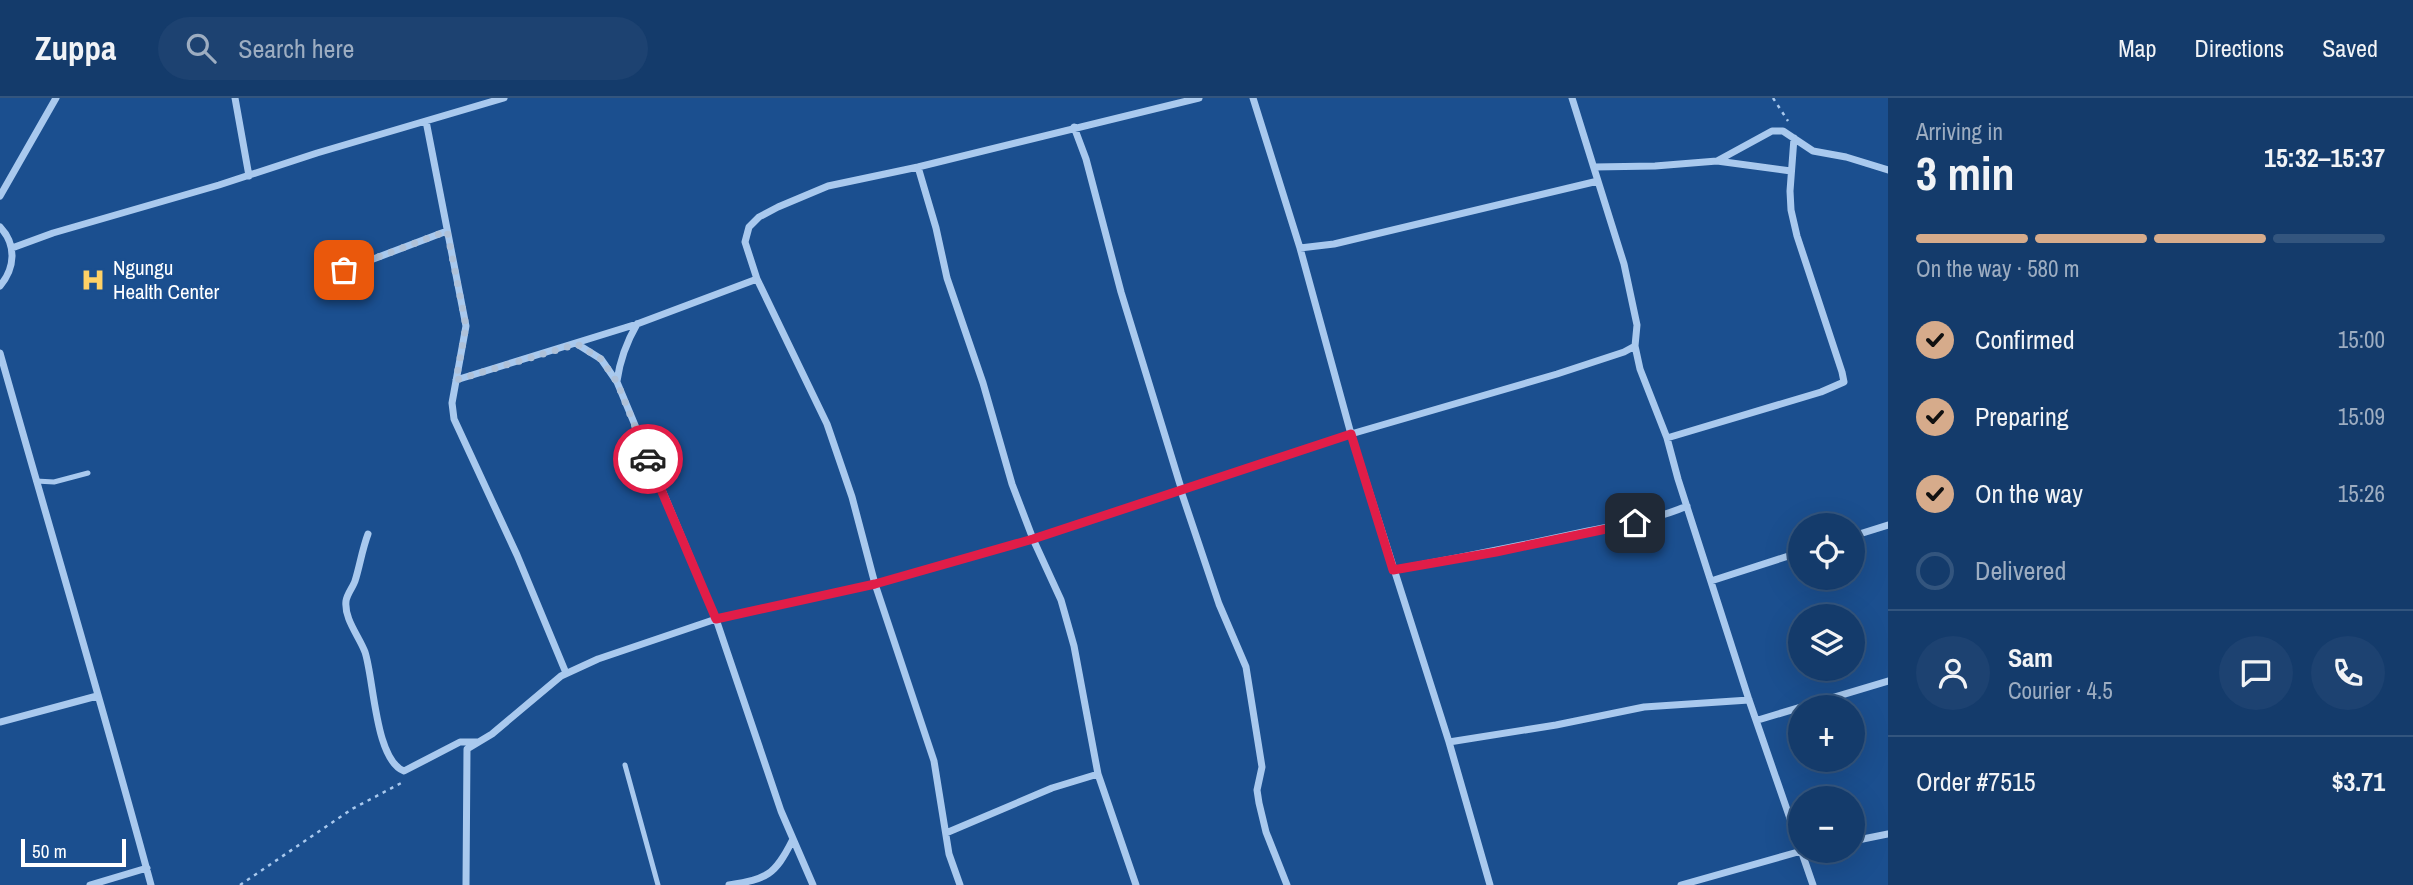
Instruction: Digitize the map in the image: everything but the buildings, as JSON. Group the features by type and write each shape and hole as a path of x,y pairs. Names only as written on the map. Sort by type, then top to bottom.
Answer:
{"street":[{"path":"0,196 56,98"},
{"path":"235,98 249,176"},
{"path":"12,248 53,233 504,98"},
{"path":"960,885 948,854 934,761 875,584 860,523 827,424 757,279 745,242 750,227 759,218 828,186 918,167 1199,98"},
{"path":"1253,98 1300,248 1351,434 1449,742 1490,885"},
{"path":"1572,98 1624,264 1637,325 1634,345 1640,369 1667,438 1749,700 1788,807"},
{"path":"426,121 466,326 452,403 454,419 517,555 566,673"},
{"path":"1074,127 1086,159 1121,292 1182,491 1219,604 1246,667 1262,767 1257,790 1259,803 1266,832 1287,885"},
{"path":"1717,161 1772,131 1783,131 1813,151 1846,157 1888,170"},
{"path":"1667,438 1809,396 1843,382 1797,236 1790,191 1794,138"},
{"path":"1594,167 1717,161 1791,172"},
{"path":"918,167 947,278 1013,484 1033,539 1061,600 1071,635 1098,774 1136,885"},
{"path":"1300,248 1384,233 1598,181"},
{"path":"0,227 12,248 11,268 0,286"},
{"path":"318,279 447,231"},
{"path":"456,380 637,324 757,279"},
{"path":"617,382 619,361 637,324"},
{"path":"577,344 601,359 617,382 716,619 792,841 813,885"},
{"path":"466,885 467,749 521,712 566,673 598,659 716,619 875,584 1033,539 1351,434 1557,374 1624,352 1634,345"},
{"path":"0,353 97,696 121,771 151,885"},
{"path":"1393,570 1635,523 1687,506"},
{"path":"1865,532 1888,525"},
{"path":"368,534 355,582 346,601 351,622 365,652 377,717 390,757 396,768 404,771 460,742 479,742"},
{"path":"1711,581 1788,556"},
{"path":"1758,720 1888,681"},
{"path":"0,722 97,696"},
{"path":"1449,742 1556,725 1644,707 1749,700"},
{"path":"946,833 1052,788 1098,774"},
{"path":"1865,839 1888,834"},
{"path":"729,885 749,882 771,873 792,841"},
{"path":"1681,885 1788,855"},
{"path":"1807,863 1813,885"},
{"path":"90,885 147,868"}],"lane":[{"path":"36,481 54,482 88,473"},
{"path":"625,765 658,885"}],"path":[{"path":"1773,98 1788,121 1794,138"},
{"path":"240,885 352,809 410,779"}],"way so far":[{"path":"344,270 447,231 464,305 466,326 456,380 577,344 601,359 617,382 648,459"}],"place":[{"name":"Ngungu Health Center","path":"93,280"}],"route":[{"path":"648,459 716,619 875,584 1033,539 1351,434 1393,570 1635,523"}]}
